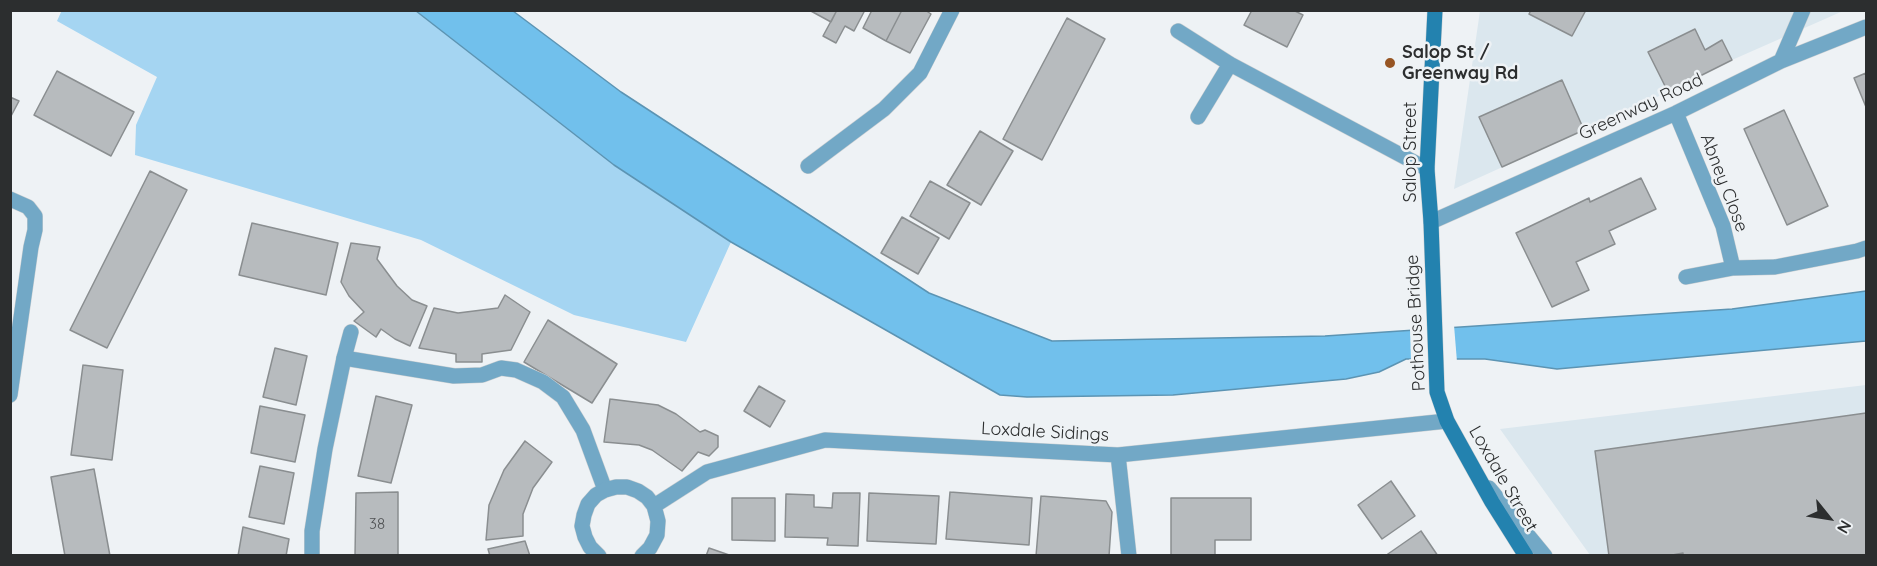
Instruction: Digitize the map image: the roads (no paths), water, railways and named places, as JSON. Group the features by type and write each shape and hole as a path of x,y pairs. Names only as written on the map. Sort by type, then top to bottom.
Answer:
{"main road":[{"name":"Salop Street","path":"1431,222 1427,169 1435,10"},
{"name":"Pothouse Bridge","path":"1431,222 1437,392 1447,421"},
{"name":"Loxdale Street","path":"1447,421 1492,502 1526,555"}],"street":[{"path":"808,166 884,109 920,73 952,10"},
{"path":"1781,61 1803,10"},
{"name":"Greenway Road","path":"1431,222 1676,113 1781,61 1866,27"},
{"path":"1178,31 1230,64 1427,169"},
{"path":"1198,117 1230,64"},
{"name":"Abney Close","path":"1676,113 1723,226 1734,268"},
{"path":"10,199 28,207 35,216 35,230 10,395"},
{"path":"1686,277 1734,268 1775,267 1866,248"},
{"path":"312,555 312,531 317,496 351,332"},
{"path":"344,358 454,376 482,375 501,368 516,370 543,382 563,397 583,430 605,490"},
{"name":"Loxdale Sidings","path":"654,506 707,472 825,440 1118,455 1447,421"},
{"path":"1118,455 1129,555"},
{"path":"1474,470 1545,555"},
{"path":"598,555 590,547 585,537 582,526 584,515 588,504 596,495 616,487 627,487 638,491 654,506 658,520 657,535 650,548 642,555"}],"place":[{"name":"Salop St / Greenway Rd","path":"1390,63"}]}
